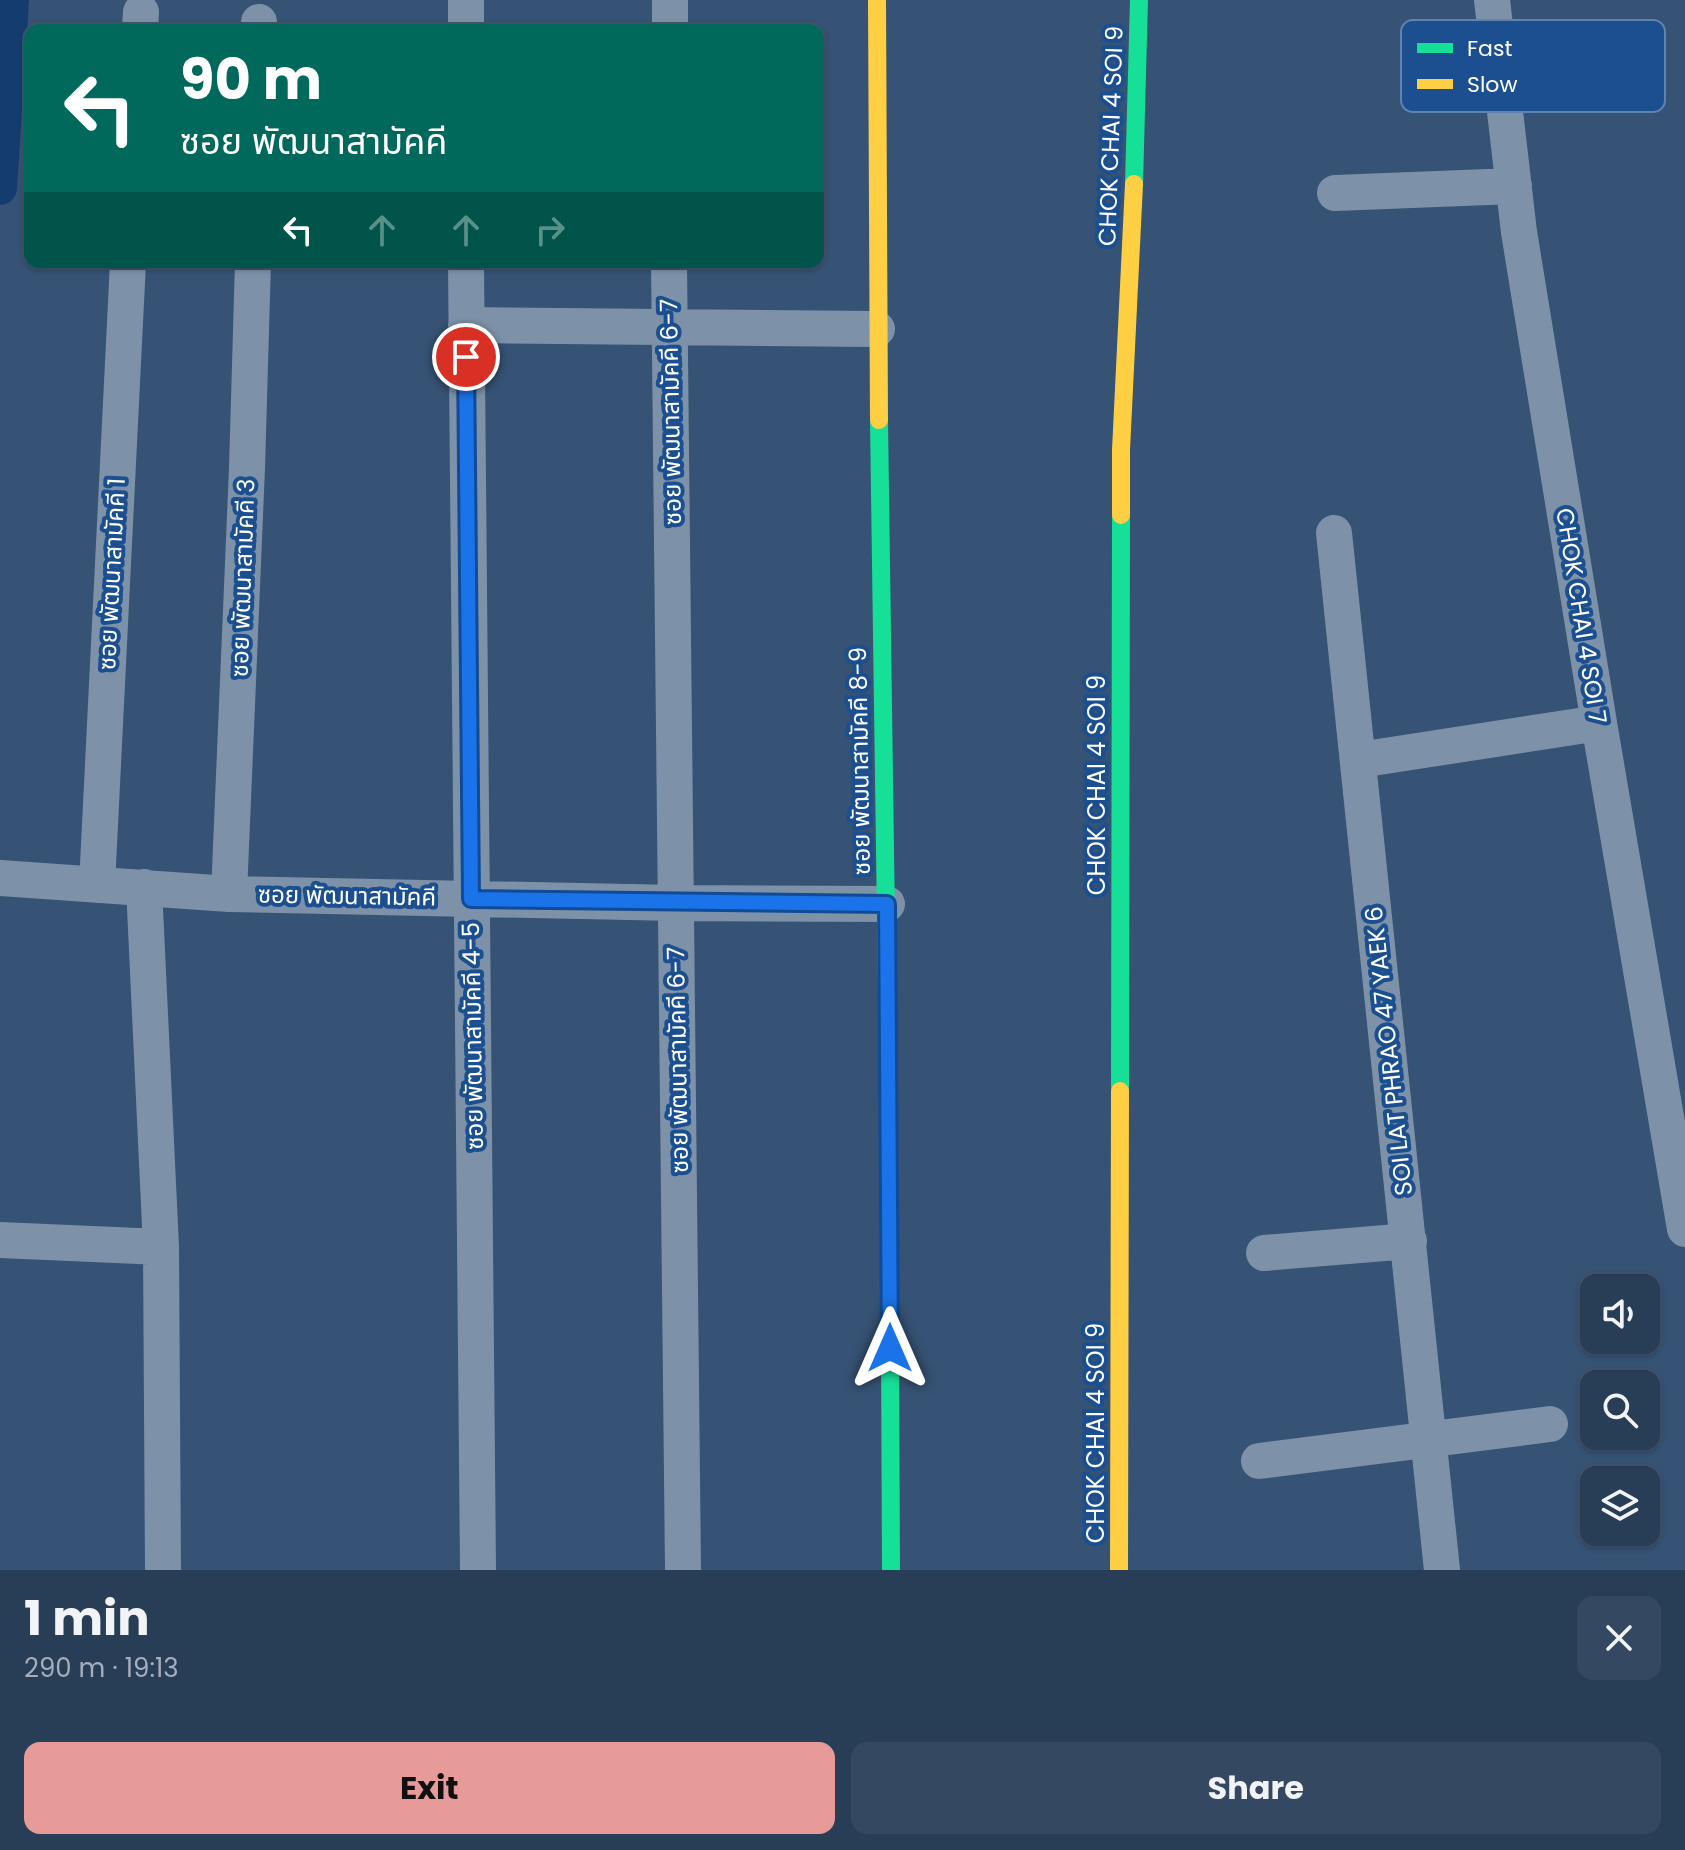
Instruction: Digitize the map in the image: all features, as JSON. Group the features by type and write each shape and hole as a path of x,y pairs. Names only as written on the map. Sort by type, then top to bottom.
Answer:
{"street":[{"path":"670,0 670,24"},
{"name":"ซอย พัฒนาสามัคคี 8-9","path":"877,0 877,329 887,904 891,1570"},
{"name":"CHOK CHAI 4 SOI 9","path":"1119,1570 1121,450 1137,135 1139,0"},
{"name":"CHOK CHAI 4 SOI 7","path":"1492,0 1494,20"},
{"name":"CHOK CHAI 4 SOI 7","path":"1505,112 1514,186 1599,723 1685,1229"},
{"path":"1335,193 1514,186"},
{"name":"ซอย พัฒนาสามัคคี 1","path":"97,885 128,268"},
{"name":"ซอย พัฒนาสามัคคี 3","path":"229,894 253,268"},
{"name":"ซอย พัฒนาสามัคคี 4-5","path":"466,268 478,1570"},
{"name":"ซอย พัฒนาสามัคคี 6-7","path":"669,268 683,1570"},
{"path":"466,325 877,329"},
{"name":"SOI LAT PHRAO 47 YAEK 6","path":"1334,533 1442,1570"},
{"path":"1359,760 1599,723"},
{"name":"ซอย พัฒนาสามัคคี","path":"0,878 229,894 887,904"},
{"path":"144,887 161,1247 163,1570"},
{"path":"0,1240 161,1247"},
{"path":"1264,1253 1409,1241"},
{"path":"1259,1461 1550,1424"}],"waterway":[{"path":"0,188 12,0"}],"traffic: fast":[{"path":"1134,184 1139,0"},
{"path":"879,420 888,1064"},
{"path":"1120,1091 1121,515"},
{"path":"890,1349 891,1570"}],"traffic: slow":[{"path":"877,0 879,420"},
{"path":"1121,515 1121,450 1134,184"},
{"path":"888,1064 890,1349"},
{"path":"1119,1570 1120,1091"}],"route":[{"path":"466,357 471,899 887,904 890,1348"}]}
